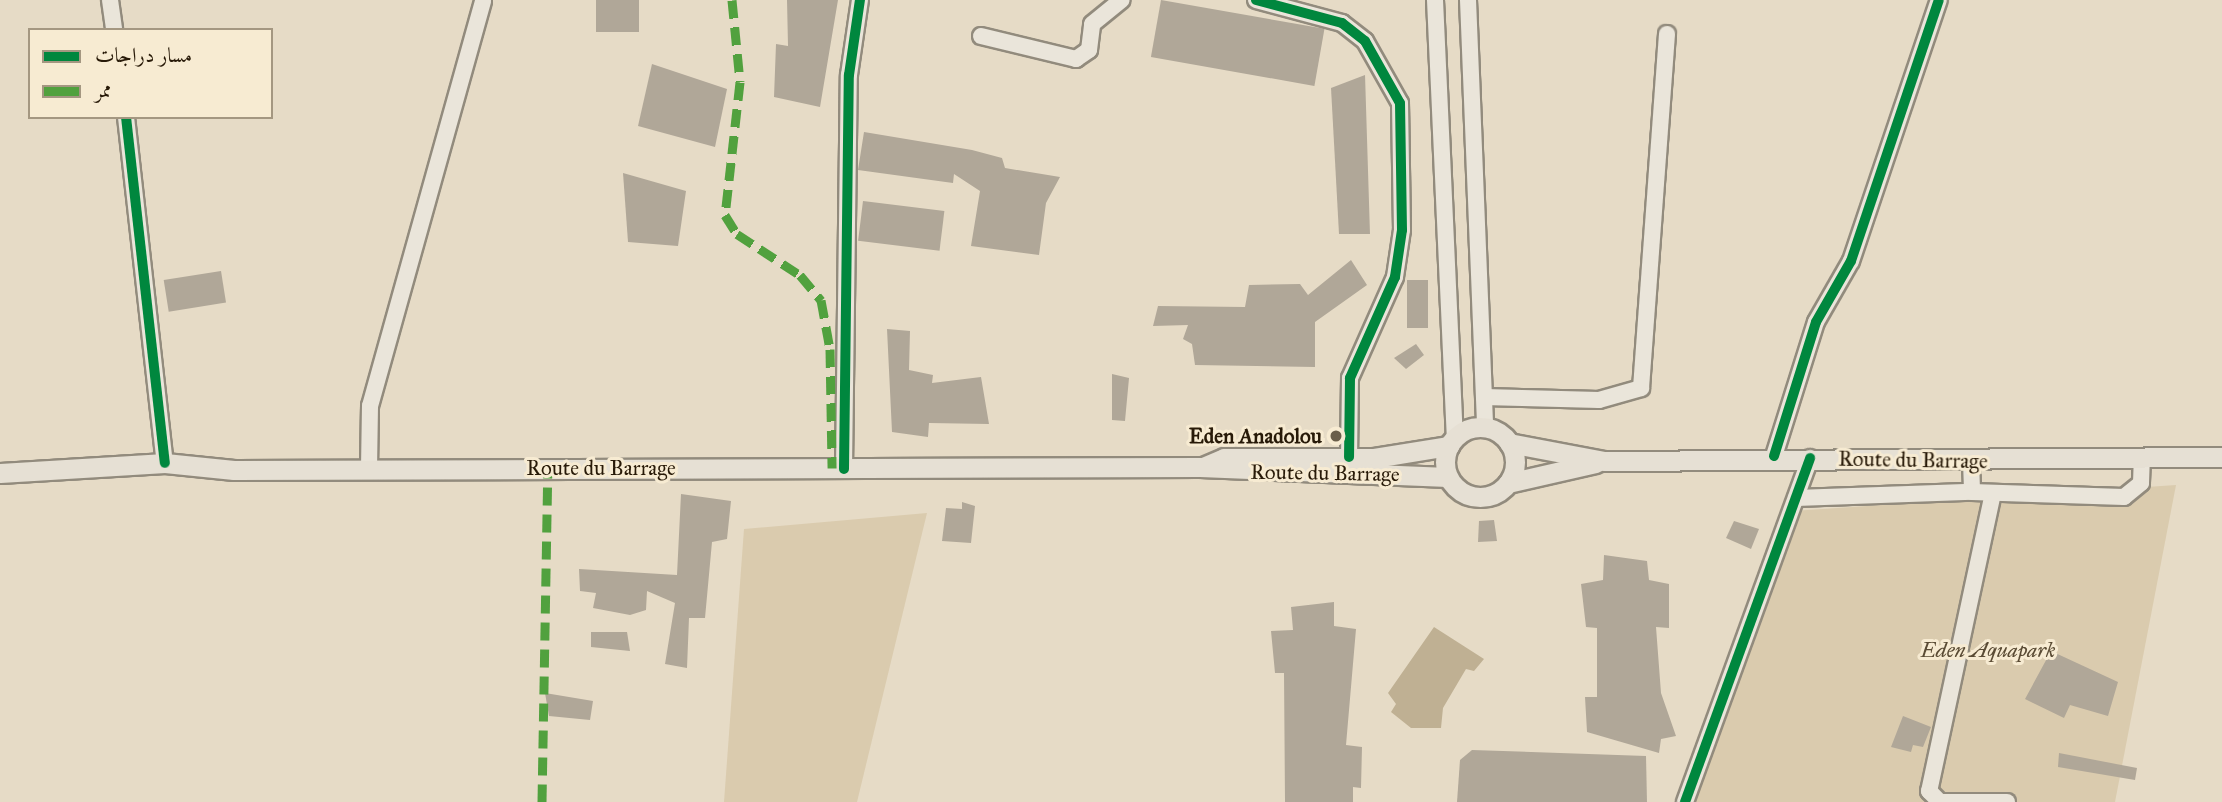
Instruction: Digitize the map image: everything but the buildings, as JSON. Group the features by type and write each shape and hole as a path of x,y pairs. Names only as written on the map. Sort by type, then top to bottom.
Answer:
{"main road":[{"name":"Route du Barrage","path":"1203,467 1230,458 1349,457 1452,442 1485,428 1509,443 1604,461"},
{"path":"1448,477 1452,442"},
{"path":"1508,483 1516,463 1509,443"},
{"name":"Route du Barrage","path":"0,473 165,463 369,469 1203,467 1448,477 1465,494 1479,497 1508,483 1604,461 1774,456 1971,461 2142,457 2222,462"}],"street":[{"path":"110,0 114,28"},
{"path":"369,469 370,406 484,0"},
{"path":"844,469 849,75 860,0"},
{"path":"981,36 1076,60 1089,50 1092,24 1122,0"},
{"path":"1256,0 1342,23 1365,41 1400,103 1402,230 1395,277 1350,378 1349,457"},
{"path":"1435,0 1452,442"},
{"path":"1468,0 1485,428"},
{"path":"1774,456 1796,378 1816,322 1851,261 1940,0"},
{"path":"1484,397 1599,400 1642,388 1667,34"},
{"path":"127,119 165,463"},
{"path":"1796,498 1972,492 2124,497 2141,483 2142,457"},
{"path":"1685,802 1810,458"},
{"path":"1971,461 1972,492"},
{"path":"1993,493 1930,792 1940,802 2007,802"}],"green space":[{"name":"Eden Aquapark","path":"2176,485 2115,802 1692,802 1793,511"},
{"path":"927,513 857,802 724,802 744,529"}],"shaded area":[{"path":"1434,627 1484,659 1474,671 1466,669 1443,708 1441,728 1411,728 1391,712 1396,704 1388,693"}],"marked path":[{"path":"732,0 740,82 725,215 737,234 800,275 821,300 830,349 832,468"},
{"path":"542,802 548,469"}],"cycle path":[{"path":"844,469 849,75 860,0"},
{"path":"1256,0 1342,23 1365,41 1400,103 1402,230 1395,277 1350,378 1349,457"},
{"path":"1774,456 1816,322 1851,261 1939,0"},
{"path":"126,119 165,463"},
{"path":"1685,802 1810,458"}],"place":[{"name":"Eden Anadolou","path":"1336,436"}]}
